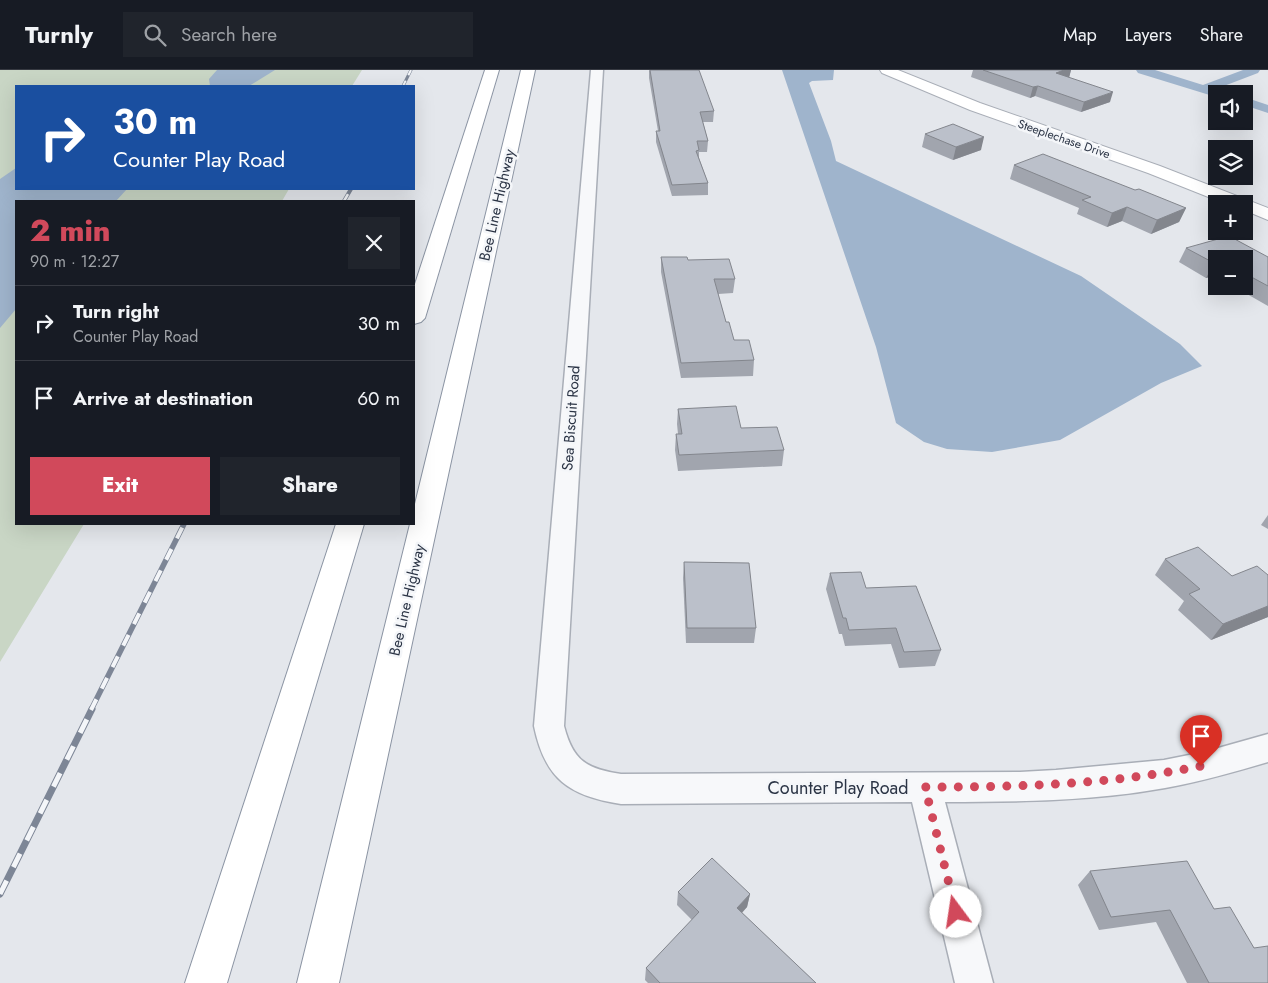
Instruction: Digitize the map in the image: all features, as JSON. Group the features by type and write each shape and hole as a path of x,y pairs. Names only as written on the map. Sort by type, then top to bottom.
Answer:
{"main road":[{"path":"415,315 492,70"},
{"name":"Bee Line Highway","path":"318,983 528,70"},
{"name":"Steeplechase Drive","path":"887,70 924,87 1015,122 1185,180 1221,195"},
{"name":"Steeplechase Drive","path":"1253,208 1268,215"},
{"path":"206,983 350,525"}],"street":[{"name":"Sea Biscuit Road","path":"562,762 552,745 549,726 596,70"},
{"name":"Counter Play Road","path":"562,762 578,776 598,786 621,789 1020,787 1163,774 1220,762 1268,748"},
{"path":"925,787 974,983"}],"green space":[{"path":"0,70 362,70 353,85 15,85 15,190 288,190 283,200 15,200 15,525 83,525 0,662"}],"water":[{"path":"217,70 275,70 251,85 210,85 209,79"},
{"path":"782,70 834,70 833,80 812,81 809,83 831,141 836,161 1081,276 1180,344 1202,366 1161,383 1060,440 992,452 947,449 924,442 896,423 876,347"},
{"path":"15,169 15,190 126,190 117,200 15,200 15,310 0,328 0,179"}],"building":[{"path":"650,70 699,70 714,111 700,112 708,141 697,141 699,150 696,151 708,183 672,185 656,131 660,131"},
{"path":"983,70 1064,70 1056,73 1113,92 1084,102"},
{"path":"953,124 984,137 956,147 925,134"},
{"path":"1043,154 1186,208 1157,220 1127,207 1112,213 1082,200 1091,197 1014,165"},
{"path":"1215,240 1236,240 1268,257 1268,286 1253,278 1253,250 1208,250 1208,260 1186,248"},
{"path":"661,257 687,257 688,260 729,259 735,279 714,279 726,322 729,322 734,340 749,340 754,360 681,363"},
{"path":"736,406 741,428 777,427 784,450 679,455 676,434 682,434 678,409"},
{"path":"1198,547 1232,576 1257,566 1268,575 1268,606 1223,624 1189,594 1200,589 1165,559"},
{"path":"684,562 749,563 756,628 687,628"},
{"path":"861,572 866,588 916,586 941,650 904,652 896,628 849,630 846,618 843,618 830,573"},
{"path":"712,858 750,894 737,908 816,983 660,983 646,968 699,912 678,892"},
{"path":"1187,861 1214,909 1230,907 1254,948 1268,946 1268,983 1209,983 1170,910 1111,917 1090,871"}],"waterway":[{"path":"1142,70 1208,90"},
{"path":"1204,89 1254,70"},
{"path":"1253,104 1268,109"}],"railway":[{"path":"404,85 411,70"},
{"path":"345,200 350,190"},
{"path":"91,710 184,525"},
{"path":"0,894 92,709"}],"route":[{"path":"956,912 925,787 1020,787 1083,783 1163,774 1201,766"}]}
